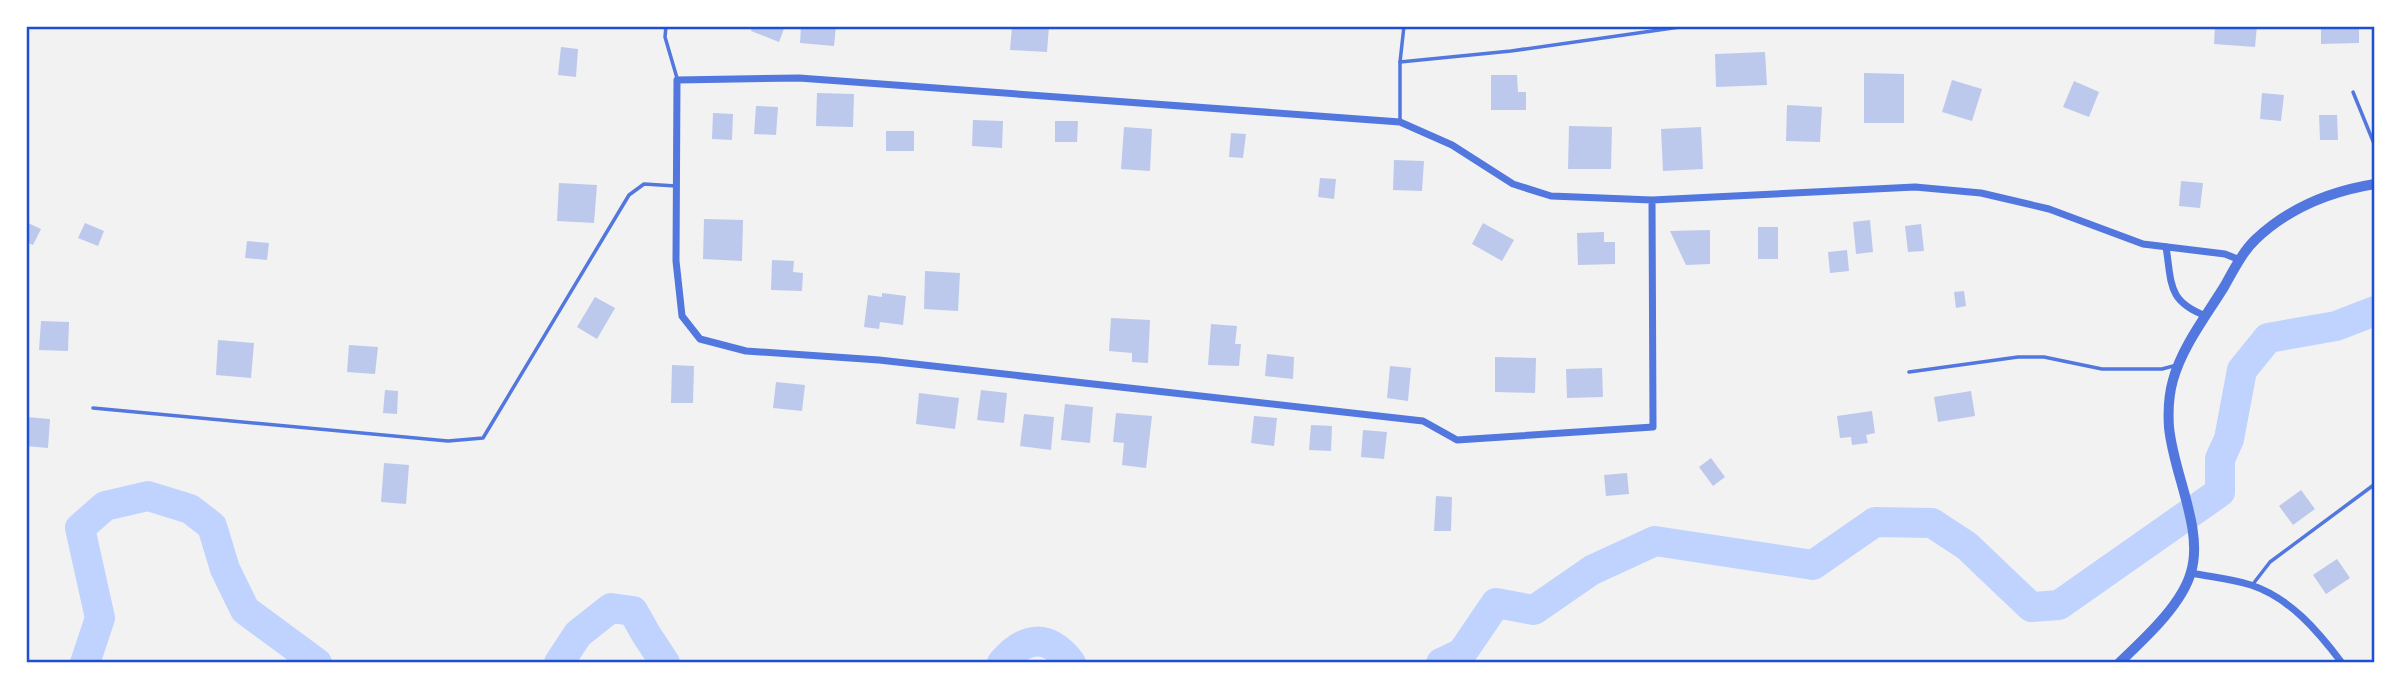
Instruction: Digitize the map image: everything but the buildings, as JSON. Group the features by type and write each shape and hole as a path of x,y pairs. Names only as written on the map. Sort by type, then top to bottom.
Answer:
{"street":[{"path":"1652,200 1653,427 1457,440 1423,421 893,362 746,351 700,338 682,316 676,261 677,80 799,78 1400,122 1452,145 1514,184 1551,196 1652,200 1915,187 1981,194 2049,209 2143,244 2225,254 2240,260"},
{"path":"2119,663 2175,603 2191,573 2193,528 2175,468 2169,424 2173,380 2179,365 2240,260 2255,240 2315,200 2350,188 2375,184"},
{"path":"2166,247 2173,290 2181,304 2206,316"},
{"path":"2191,573 2251,585 2282,600 2325,640 2342,663"}],"lane":[{"path":"666,26 665,37 677,80"},
{"path":"1400,122 1400,62 1404,26"},
{"path":"1400,62 1511,51 1687,26"},
{"path":"2353,92 2375,146"},
{"path":"93,408 448,441 483,438 629,195 644,184 676,186"},
{"path":"1909,372 2018,357 2044,357 2102,369 2162,369 2179,365"},
{"path":"2251,585 2270,562 2375,484"}],"waterway":[{"path":"1441,663 1462,653 1496,603 1534,610 1592,570 1655,541 1813,565 1875,522 1932,523 1967,546 2031,607 2059,605 2220,492 2220,459 2229,439 2242,370 2268,338 2336,326 2375,311"},
{"path":"85,663 100,618 80,528 105,506 148,496 190,509 212,526 225,569 245,610 317,663"},
{"path":"559,663 578,634 611,608 633,611 665,663"},
{"path":"1002,663 1019,647 1036,642 1054,647 1071,663"}]}
